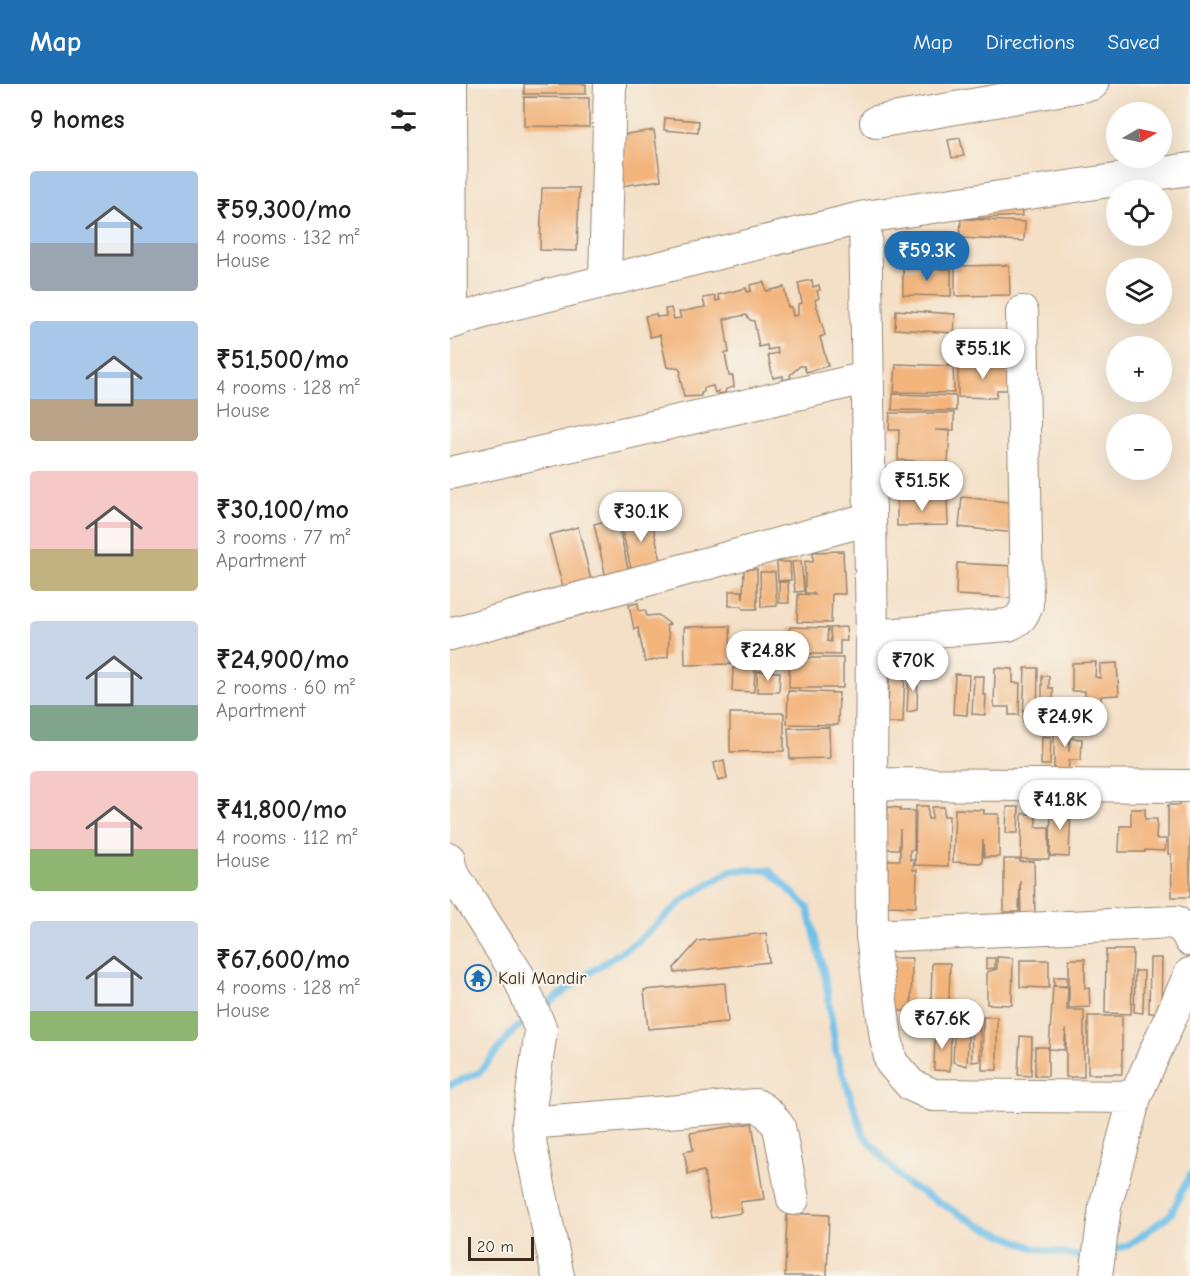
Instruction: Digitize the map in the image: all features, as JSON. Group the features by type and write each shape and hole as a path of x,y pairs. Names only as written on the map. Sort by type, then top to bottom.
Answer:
{"street":[{"path":"451,84 451,323 496,308 865,217 1190,169"},
{"path":"605,281 610,84"},
{"path":"876,122 1092,84"},
{"path":"865,217 872,636 872,936 891,1062 911,1085 933,1095 1135,1097"},
{"path":"872,636 1008,625 1018,621 1024,615 1027,604 1022,312"},
{"path":"450,473 867,378"},
{"path":"450,634 869,519"},
{"path":"871,784 1190,786"},
{"path":"450,860 456,879 518,975 541,1030 528,1123 558,1276"},
{"path":"872,936 1176,922 1187,933 1190,940"},
{"path":"1096,1276 1105,1207 1135,1097 1190,974"},
{"path":"528,1123 756,1105 765,1109 779,1127 793,1199"}],"building":[{"path":"524,84 586,84 586,94 524,94"},
{"path":"524,97 589,98 589,127 524,126"},
{"path":"665,118 699,121 698,133 664,130"},
{"path":"654,130 661,180 621,186 613,136"},
{"path":"960,138 964,156 952,158 948,140"},
{"path":"542,188 579,188 577,251 540,250"},
{"path":"1021,205 1022,216 966,219 965,208"},
{"path":"961,218 1025,222 1024,241 960,238"},
{"path":"1009,265 1010,295 955,296 955,266"},
{"path":"903,269 951,269 951,296 903,295"},
{"path":"812,280 813,287 819,285 820,290 817,291 819,298 815,300 825,335 820,337 828,366 806,372 804,366 800,366 790,375 791,378 783,380 783,376 773,378 768,355 778,353 777,348 768,350 767,345 759,347 754,321 746,315 724,319 729,353 725,353 729,376 733,376 734,387 726,389 725,393 718,394 718,391 715,393 713,386 704,388 701,396 684,397 681,372 678,367 667,367 660,335 650,337 645,316 656,314 657,317 666,316 665,309 671,308 674,319 681,318 679,312 705,307 703,298 715,296 716,301 720,300 718,295 746,288 747,292 751,291 750,285 764,282 766,291 784,287 788,307 791,307 793,316 798,315 798,304 802,303 798,283"},
{"path":"896,310 955,314 954,333 895,329"},
{"path":"958,363 1014,365 1010,390 997,390 996,398 958,397"},
{"path":"896,364 953,366 954,393 894,392"},
{"path":"893,394 956,396 956,411 892,410"},
{"path":"890,413 954,413 954,430 935,430 950,431 948,463 898,460 899,430 889,430"},
{"path":"901,469 954,469 954,481 897,480"},
{"path":"896,483 952,483 952,496 896,497"},
{"path":"962,497 1017,503 1014,533 959,527"},
{"path":"947,498 948,525 897,526 897,499"},
{"path":"649,510 663,569 633,577 619,517"},
{"path":"617,518 630,577 607,582 594,524"},
{"path":"578,527 592,584 564,591 549,535"},
{"path":"843,551 845,594 832,594 831,623 797,622 798,594 815,595 805,593 805,561 813,562 813,552"},
{"path":"801,561 804,591 795,592 792,562"},
{"path":"777,562 790,562 791,580 778,581"},
{"path":"957,563 1013,566 1011,598 956,595"},
{"path":"744,569 757,569 757,609 729,606 729,591 742,591 743,598"},
{"path":"760,572 775,572 777,606 761,607"},
{"path":"779,582 788,582 789,603 779,603"},
{"path":"638,603 639,611 645,610 647,616 658,615 670,624 666,626 669,635 668,657 645,662 638,628 634,629 629,605"},
{"path":"730,626 731,664 685,665 684,627"},
{"path":"790,627 828,628 827,641 831,642 830,628 846,627 847,641 840,641 840,655 789,653"},
{"path":"779,639 780,659 750,661 749,640"},
{"path":"789,658 843,658 843,688 789,688"},
{"path":"1096,662 1095,677 1100,678 1100,664 1117,663 1119,695 1101,696 1101,723 1085,723 1085,691 1072,691 1072,663"},
{"path":"733,668 755,669 754,692 732,691"},
{"path":"890,668 905,669 903,723 887,723"},
{"path":"995,668 1013,669 1013,683 1020,683 1019,715 1009,715 1009,707 994,707"},
{"path":"1025,668 1038,668 1037,722 1023,722"},
{"path":"757,671 780,672 779,692 757,692"},
{"path":"909,672 918,672 917,710 907,712"},
{"path":"955,674 969,675 967,715 953,714"},
{"path":"974,676 984,676 985,715 972,714"},
{"path":"1042,676 1049,676 1049,688 1053,688 1054,723 1042,724"},
{"path":"788,691 839,693 838,725 787,724"},
{"path":"730,713 784,713 784,751 730,752"},
{"path":"1054,723 1069,724 1069,752 1070,738 1082,739 1081,760 1069,760 1068,773 1054,773"},
{"path":"829,727 830,758 790,759 788,728"},
{"path":"1042,736 1051,737 1050,765 1041,765"},
{"path":"724,760 727,779 718,781 714,763"},
{"path":"1180,801 1190,801 1190,897 1172,897 1171,854 1168,854 1168,805 1180,805"},
{"path":"1051,805 1071,805 1069,857 1050,856"},
{"path":"916,806 928,806 928,819 932,819 932,807 944,807 944,816 949,816 948,866 915,865"},
{"path":"888,807 900,808 900,811 914,811 914,850 910,850 910,860 914,860 913,870 917,870 916,907 886,906 888,860 900,860 900,829 899,849 886,849"},
{"path":"1007,807 1019,807 1018,833 1006,833"},
{"path":"955,809 984,810 984,814 999,814 999,857 984,857 983,840 982,863 953,862"},
{"path":"1131,809 1145,809 1145,819 1157,819 1156,839 1166,839 1165,851 1119,852 1120,826 1131,826"},
{"path":"1022,814 1036,814 1036,827 1049,827 1049,859 1021,859"},
{"path":"1004,859 1020,859 1020,862 1034,861 1035,917 1021,917 1020,880 1019,912 1004,912"},
{"path":"766,933 769,962 675,973 674,968 698,941"},
{"path":"1106,950 1133,950 1131,1014 1105,1013"},
{"path":"997,957 1013,958 1012,1005 987,1004 987,972 997,969"},
{"path":"888,958 912,958 911,1011 888,1011"},
{"path":"986,958 995,958 995,968 986,969"},
{"path":"1150,958 1162,958 1161,1013 1149,1013"},
{"path":"1069,959 1085,959 1085,988 1089,988 1090,1007 1069,1008"},
{"path":"1020,960 1049,960 1049,988 1020,987"},
{"path":"932,963 950,963 949,1002 931,1002"},
{"path":"1135,971 1144,971 1143,1013 1134,1012"},
{"path":"1054,977 1067,977 1067,986 1054,986"},
{"path":"725,983 728,1022 648,1029 644,990"},
{"path":"1053,986 1068,987 1067,1010 1084,1010 1084,1077 1066,1077 1066,1029 1064,1050 1049,1049"},
{"path":"932,1011 952,1012 951,1027 931,1026"},
{"path":"955,1013 969,1013 967,1066 953,1062"},
{"path":"1088,1016 1122,1016 1122,1074 1088,1074"},
{"path":"983,1017 997,1017 997,1070 982,1070"},
{"path":"980,1020 980,1061 972,1062 971,1021"},
{"path":"935,1029 951,1030 950,1071 934,1070"},
{"path":"1020,1036 1032,1037 1031,1076 1018,1075"},
{"path":"1035,1047 1048,1047 1048,1076 1035,1076"},
{"path":"752,1123 764,1199 740,1202 742,1213 711,1218 704,1171 688,1174 684,1152 693,1150 690,1133"},
{"path":"787,1213 829,1215 827,1276 785,1276"}],"waterway":[{"path":"540,1010 586,975 638,941 686,898 732,870 769,870 808,908 826,981 836,1052 863,1134 905,1183 979,1225 1034,1248 1084,1257 1090,1256"},
{"path":"450,1085 480,1072 513,1031 527,1020"},
{"path":"1107,1251 1129,1245 1171,1214 1190,1175"}],"place":[{"name":"Kali Mandir","path":"478,978"}]}
